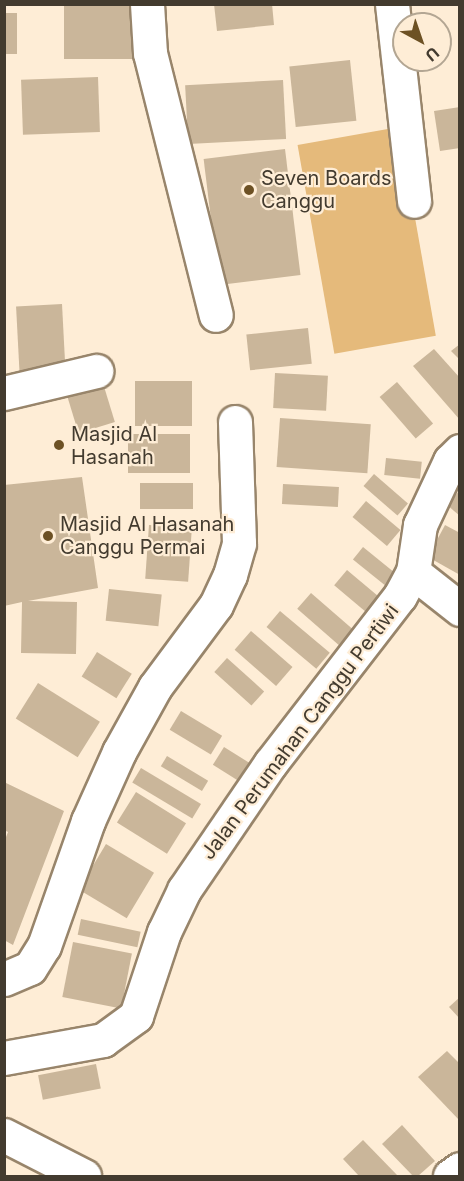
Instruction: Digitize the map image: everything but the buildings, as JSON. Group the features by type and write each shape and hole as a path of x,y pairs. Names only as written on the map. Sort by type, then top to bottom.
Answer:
{"street":[{"path":"147,4 150,53 216,315"},
{"path":"392,4 414,201"},
{"path":"4,393 96,371"},
{"path":"4,979 30,968 44,946 88,821 119,752 155,687 216,605 230,575 239,543 235,422"},
{"name":"Jalan Perumahan Canggu Pertiwi","path":"4,1058 103,1040 136,1016 164,932 183,890 270,764 400,596 413,572 420,525 435,490 459,451"},
{"path":"413,572 459,609"},
{"path":"14,1139 84,1176"},
{"path":"450,1176 459,1169"}],"shaded area":[{"path":"399,127 436,336 334,354 298,145"}],"place":[{"name":"Seven Boards Canggu","path":"249,190"},
{"name":"Masjid Al Hasanah","path":"59,445"},
{"name":"Masjid Al Hasanah Canggu Permai","path":"48,536"}]}
